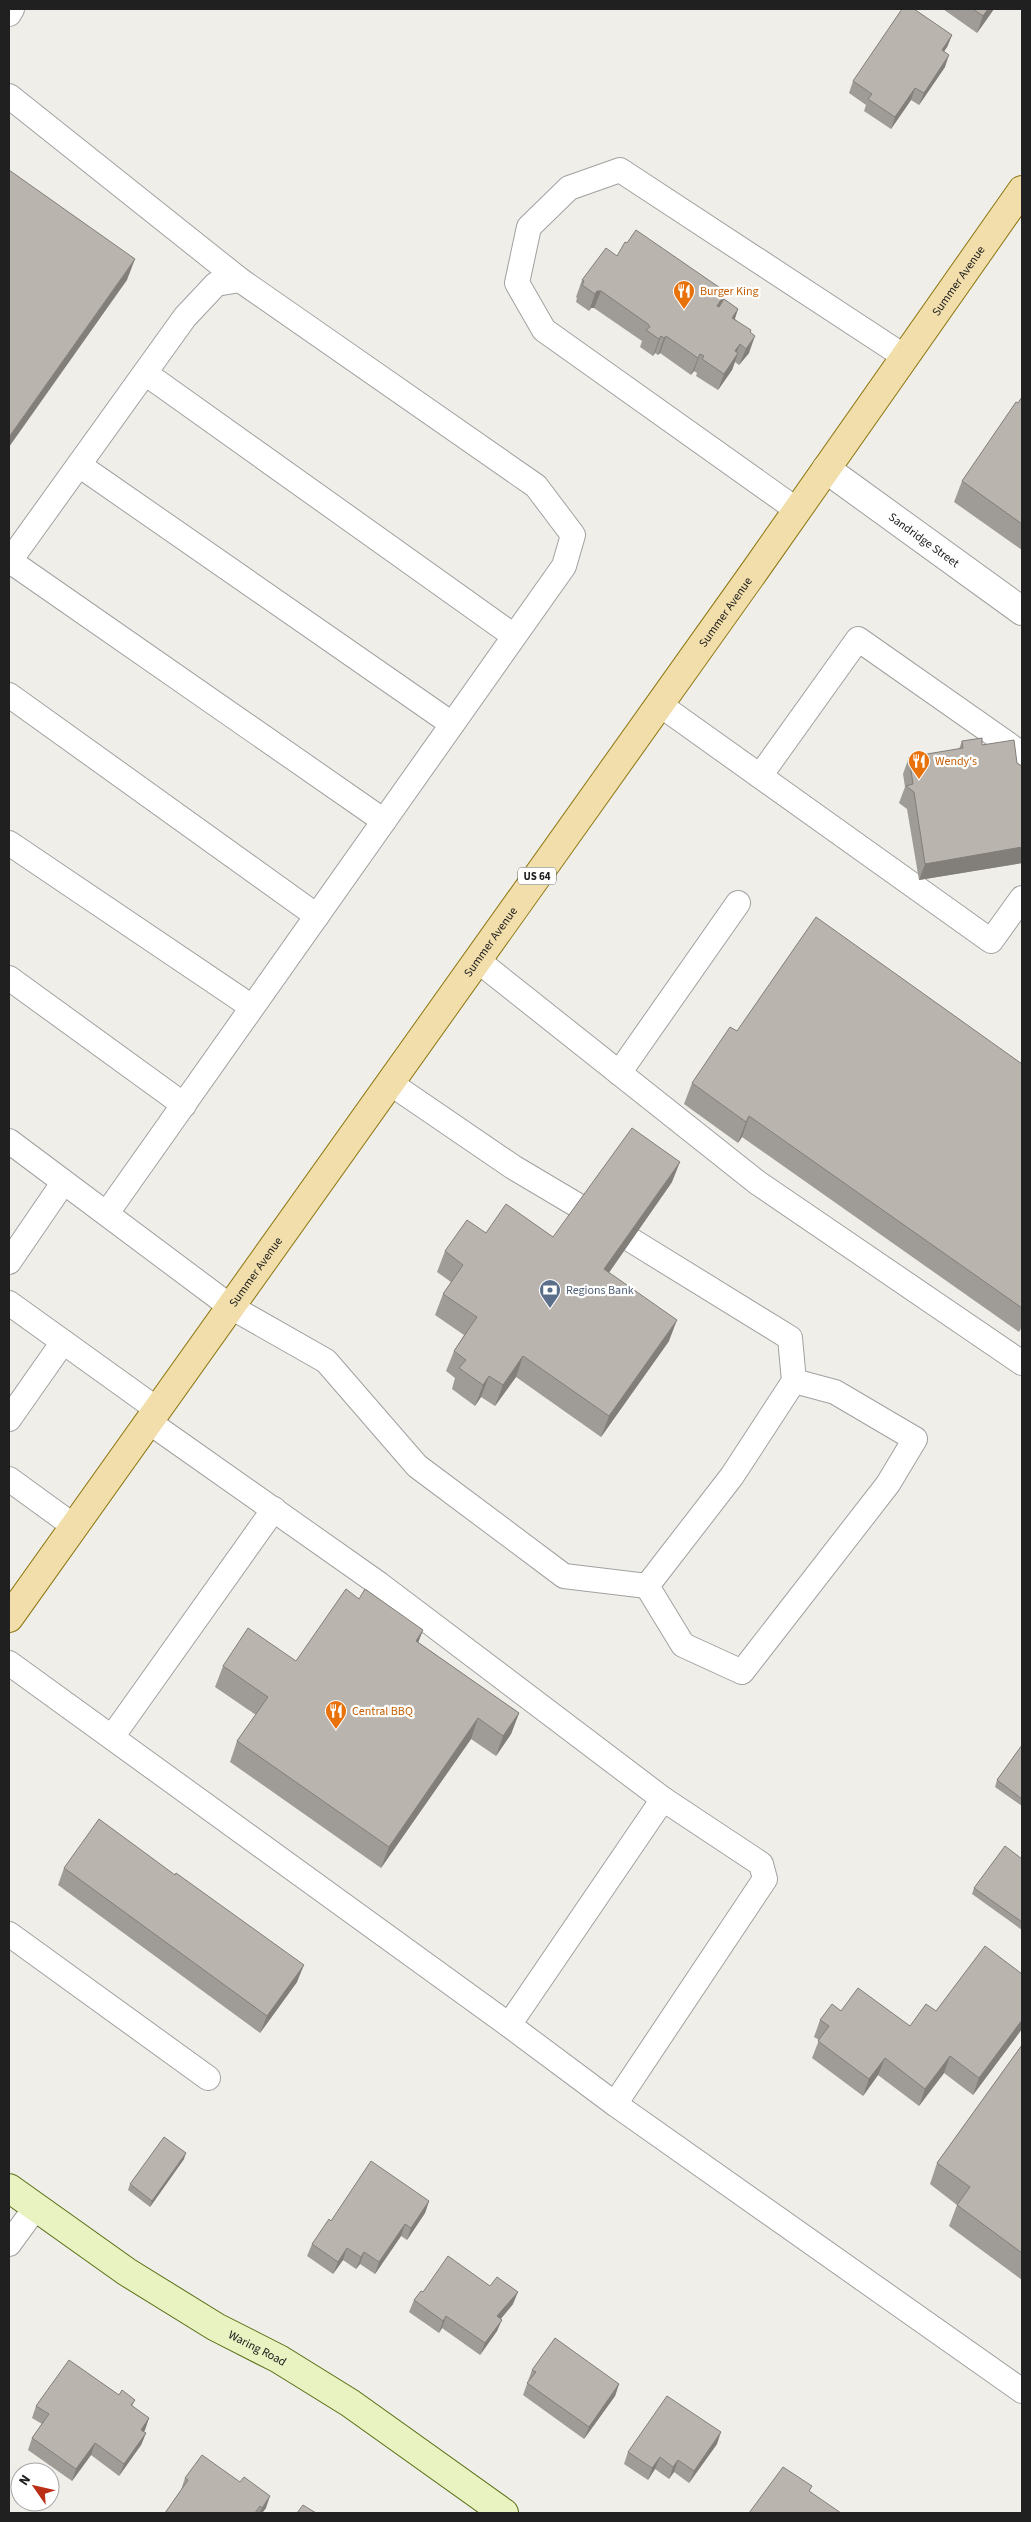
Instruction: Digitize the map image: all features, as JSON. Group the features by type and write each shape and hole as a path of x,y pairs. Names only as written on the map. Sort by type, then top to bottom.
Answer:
{"main road":[{"name":"Summer Avenue","path":"9,1618 797,510 1022,190"},
{"name":"Waring Road","path":"9,2188 127,2272 216,2327 279,2360 350,2403 504,2513"}],"street":[{"name":"Sandridge Street","path":"826,469 1022,611"}],"lane":[{"path":"9,14 12,9"},
{"path":"9,96 240,280 536,486 573,535 564,566 107,1213"},
{"path":"797,510 544,330 517,283 529,227 569,188 620,170 905,357"},
{"path":"240,280 216,284 185,316 9,561 384,821"},
{"path":"145,373 514,636"},
{"path":"79,465 452,724"},
{"path":"760,776 858,639 1022,754"},
{"path":"9,695 317,916"},
{"path":"659,704 992,941 1022,898"},
{"path":"9,843 252,1008"},
{"path":"619,1073 738,903"},
{"path":"477,960 758,1184 1022,1363"},
{"path":"9,978 184,1105"},
{"path":"390,1083 513,1167 582,1208"},
{"path":"9,1141 231,1306 326,1361 417,1466 564,1576 647,1586"},
{"path":"9,1262 64,1183"},
{"path":"631,1240 790,1338 794,1381 732,1476 647,1586"},
{"path":"9,1303 63,1342 153,1416 274,1509 472,1653 663,1799 761,1864 765,1879 615,2104"},
{"path":"9,1419 63,1342"},
{"path":"647,1586 682,1645 742,1672 888,1484 915,1439 835,1392 794,1381"},
{"path":"9,1478 75,1527"},
{"path":"112,1737 274,1509"},
{"path":"9,1663 509,2025 615,2104 1022,2391"},
{"path":"509,2025 663,1799"},
{"path":"9,1934 208,2078"},
{"path":"9,2244 36,2207"}],"building":[{"path":"902,9 914,9 952,35 942,50 949,55 924,93 915,88 895,117 868,99 872,94 853,81"},
{"path":"973,9 988,9 983,16"},
{"path":"9,170 135,259 9,437"},
{"path":"636,230 726,292 717,306 719,307 724,299 738,309 732,318 751,330 750,332 755,336 746,349 740,344 735,351 738,353 724,374 702,359 704,356 700,354 698,358 666,336 664,338 661,336 659,339 646,330 650,327 648,324 601,291 597,291 595,294 582,285 584,281 582,280 606,248 617,256 625,242 627,243"},
{"path":"1022,397 1022,524 962,481 1016,402 1018,403"},
{"path":"982,738 982,745 1014,740 1017,763 1022,766 1022,847 925,864 914,792 906,786 913,784 909,757 963,748 962,741"},
{"path":"816,917 1022,1064 1022,1308 749,1116 746,1122 692,1083 730,1027 737,1031"},
{"path":"632,1128 680,1162 604,1269 677,1320 609,1416 523,1356 503,1385 489,1376 483,1385 459,1368 466,1360 454,1351 477,1317 443,1294 463,1265 445,1251 467,1220 486,1233 506,1204 553,1237"},
{"path":"346,1589 359,1599 365,1589 423,1630 416,1641 519,1713 503,1736 478,1718 389,1847 237,1741 268,1697 223,1666 248,1628 296,1661"},
{"path":"1022,1745 1022,1799 997,1780"},
{"path":"99,1819 175,1875 176,1873 304,1965 267,2016 64,1868"},
{"path":"1005,1846 1022,1859 1022,1922 974,1888"},
{"path":"985,1946 1022,1974 1022,2020 979,2078 950,2056 925,2089 885,2058 869,2079 818,2041 829,2026 820,2020 832,2004 841,2011 858,1988 910,2026 926,2004 936,2011"},
{"path":"1022,2045 1022,2253 957,2205 970,2187 937,2163"},
{"path":"164,2137 186,2153 152,2201 130,2184"},
{"path":"371,2161 429,2201 411,2228 405,2224 379,2262 364,2252 361,2257 347,2248 338,2262 312,2244 329,2219 331,2221"},
{"path":"448,2256 490,2286 497,2277 518,2292 497,2316 502,2320 485,2343 446,2316 443,2321 414,2300 421,2291 423,2292"},
{"path":"555,2338 619,2384 589,2427 527,2383 536,2372 532,2370"},
{"path":"69,2360 119,2395 122,2390 135,2400 131,2405 149,2418 141,2430 146,2433 124,2464 95,2443 76,2469 32,2438 49,2414 36,2406"},
{"path":"667,2396 721,2432 694,2471 678,2460 673,2467 660,2457 652,2468 628,2452"},
{"path":"202,2455 240,2482 244,2477 270,2496 262,2508 260,2506 255,2513 165,2513 188,2480 185,2478"},
{"path":"783,2467 812,2486 809,2491 841,2513 749,2513"},
{"path":"303,2505 316,2513 297,2513"}],"place":[{"name":"Burger King","path":"684,310"},
{"name":"Wendy's","path":"919,780"},
{"name":"Regions Bank","path":"550,1309"},
{"name":"Central BBQ","path":"336,1730"}]}
